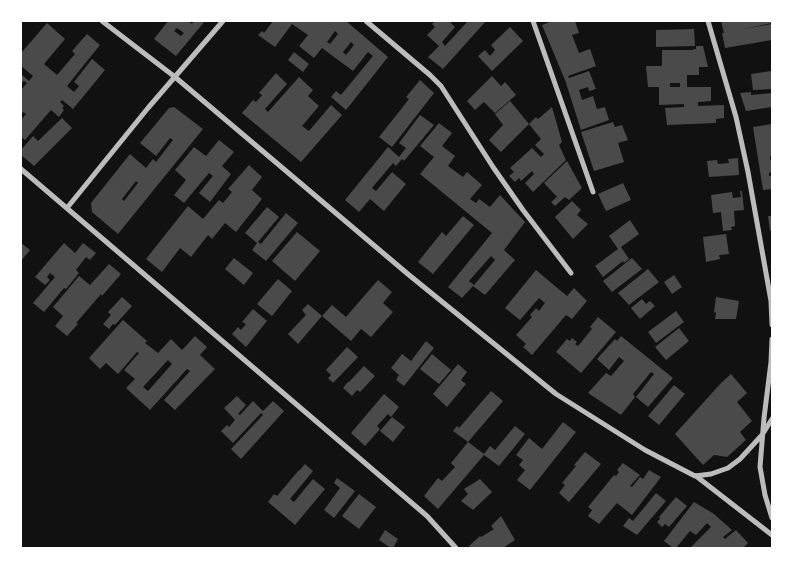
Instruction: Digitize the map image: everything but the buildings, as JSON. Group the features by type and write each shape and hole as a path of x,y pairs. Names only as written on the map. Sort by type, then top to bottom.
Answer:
{"street":[{"path":"102,21 175,78 409,275 556,394 645,450 695,476 772,535"},
{"path":"68,208 148,108 223,21"},
{"path":"366,21 441,86 493,167 571,274"},
{"path":"533,21 593,192"},
{"path":"708,21 736,117 748,172 771,301 772,325"},
{"path":"21,168 427,516 456,548"},
{"path":"772,339 760,467 765,495 772,518"},
{"path":"695,476 712,474 728,468 740,459 762,435 772,419"}]}
